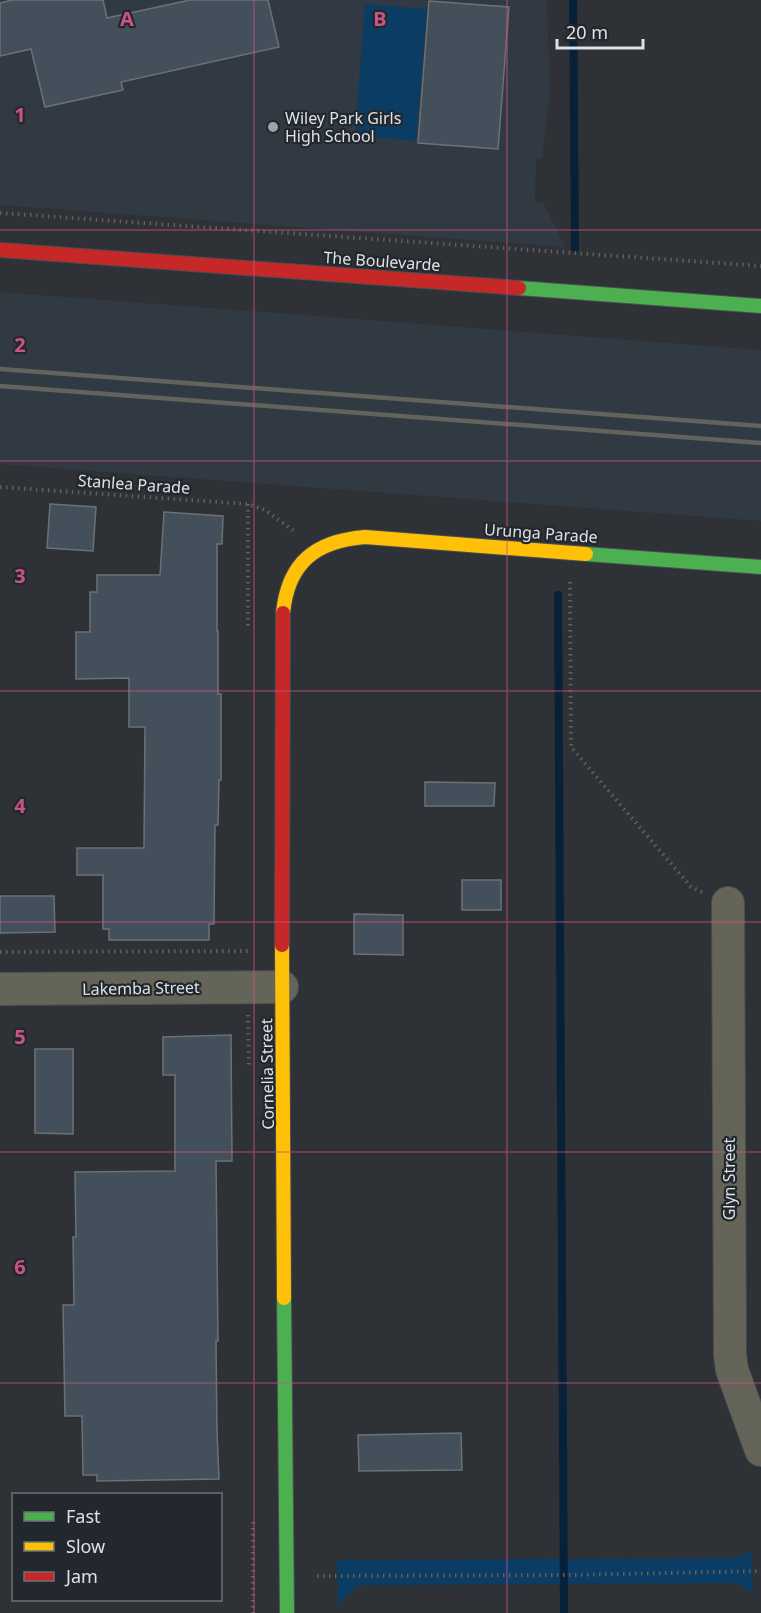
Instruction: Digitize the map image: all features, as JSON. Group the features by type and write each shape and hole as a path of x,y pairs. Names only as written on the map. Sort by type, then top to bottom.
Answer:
{"street":[{"name":"The Boulevarde","path":"0,250 761,306"},
{"name":"Urunga Parade","path":"321,548 351,537 365,537 761,567"},
{"name":"Cornelia Street","path":"287,1613 282,987 282,621 289,583 297,567 306,556 321,548"},
{"name":"Glyn Street","path":"728,903 730,1355 738,1389 761,1450"},
{"name":"Lakemba Street","path":"0,989 282,987"}],"path":[{"path":"0,213 761,266"},
{"name":"Stanlea Parade","path":"0,487 248,504 265,510"},
{"path":"570,552 571,747 691,887 728,903"},
{"path":"0,952 282,950"},
{"path":"288,1575 338,1577 761,1571"}],"shaded area":[{"name":"Wiley Park Girls High School","path":"0,0 547,0 550,96 542,158 536,159 535,203 543,203 565,247 0,205"},
{"path":"365,4 427,9 416,141 355,135"},
{"path":"0,292 761,350 761,521 0,464"},
{"path":"752,1551 753,1594 737,1583 358,1585 338,1605 337,1560 736,1558"}],"building":[{"path":"12,0 103,0 107,18 190,0 268,0 279,47 121,82 123,90 45,107 31,49 0,56 0,3"},
{"path":"429,1 509,7 498,149 418,143"},
{"path":"50,504 96,507 93,551 47,548"},
{"path":"164,512 223,516 222,544 217,544 221,780 219,780 218,825 215,825 214,924 209,924 209,940 109,940 109,929 103,929 103,875 77,875 77,848 144,848 145,727 129,727 129,678 76,679 76,632 90,632 90,592 97,592 97,575 160,575"},
{"path":"425,782 495,783 494,806 425,806"},
{"path":"462,880 501,880 501,910 462,910"},
{"path":"0,896 54,896 55,932 0,933"},
{"path":"354,914 403,915 403,955 354,954"},
{"path":"231,1035 232,1161 216,1161 219,1479 97,1481 97,1475 83,1475 82,1416 65,1416 63,1305 74,1305 75,1172 175,1171 175,1075 163,1075 163,1037"},
{"path":"35,1049 73,1049 73,1134 35,1133"},
{"path":"461,1433 462,1470 359,1471 358,1435"}],"waterway":[{"path":"573,0 575,248"},
{"path":"558,595 564,1613"}],"railway":[{"path":"0,369 761,426"},
{"path":"0,386 761,443"}],"traffic: fast":[{"path":"519,288 761,306"},
{"path":"586,554 761,567"},
{"path":"284,1298 287,1613"}],"traffic: slow":[{"path":"283,613 286,596 298,568 318,550 347,539 365,537 586,554"},
{"path":"282,945 284,1298"}],"traffic: jam":[{"path":"0,250 519,288"},
{"path":"282,945 283,613"}],"place":[{"name":"Wiley Park Girls High School","path":"273,127"}]}
